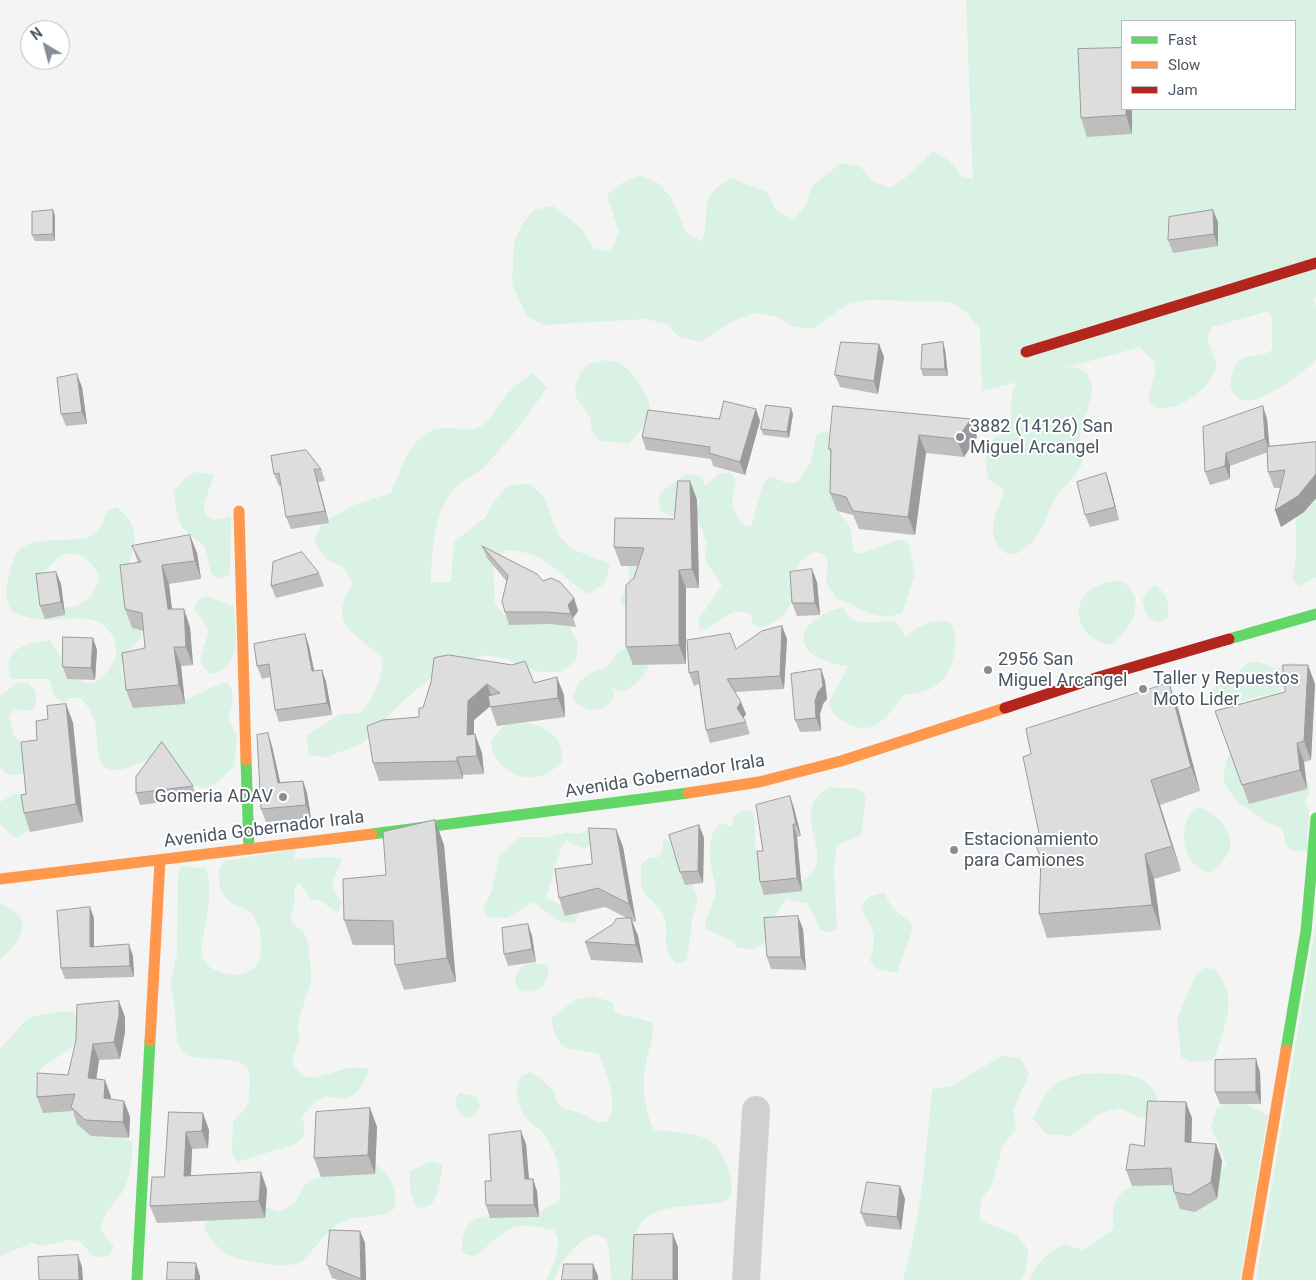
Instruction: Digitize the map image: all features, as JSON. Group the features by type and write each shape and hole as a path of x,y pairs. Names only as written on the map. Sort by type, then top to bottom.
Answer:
{"street":[{"path":"1026,352 1316,263"},
{"path":"239,511 249,849"},
{"name":"Avenida Gobernador Irala","path":"0,879 160,862 249,849 678,796 758,782 841,761 1099,677 1316,614"},
{"path":"1247,1280 1306,931 1316,818"},
{"path":"137,1280 160,862"},
{"path":"746,1280 756,1110"}],"green space":[{"path":"966,0 1316,0 1316,298 1313,299 1316,306 1316,359 1310,366 1269,394 1257,399 1246,400 1237,397 1231,385 1232,375 1237,363 1244,358 1272,350 1272,320 1269,311 1212,327 1207,338 1217,366 1213,375 1193,397 1176,406 1156,408 1149,402 1155,363 1140,347 1065,368 1075,368 1085,372 1090,378 1092,386 1089,404 1080,433 1083,461 1072,479 1055,499 1043,526 1035,538 1023,550 1012,554 1003,551 994,537 994,521 1004,490 988,479 985,459 993,439 1010,429 1011,399 1018,382 982,391 980,329 967,313 951,302 869,300 848,304 812,329 793,326 776,316 755,313 735,320 700,342 680,337 666,324 646,319 544,325 527,316 512,284 514,243 522,224 534,210 553,206 583,230 593,248 611,252 619,232 607,195 622,183 640,175 658,183 671,197 686,233 702,242 708,199 712,192 731,178 767,192 776,210 793,219 806,205 812,186 841,163 860,166 872,181 890,188 906,177 933,151 950,161 961,176 973,179"},
{"path":"606,360 616,361 634,376 648,399 650,406 649,416 644,425 628,444 598,440 592,431 590,417 576,397 575,387 581,371 588,364"},
{"path":"533,373 547,387 518,427 486,465 456,486 446,500 435,534 431,582 451,582 454,542 486,517 495,500 509,485 530,484 544,497 559,536 572,549 610,564 605,583 589,594 543,560 533,555 506,550 493,564 495,604 509,618 569,625 578,643 576,661 560,672 541,672 523,667 507,659 487,655 469,659 433,676 403,701 363,743 327,757 309,755 306,736 340,714 361,713 376,688 381,675 383,659 355,635 343,619 342,610 345,598 353,583 343,567 326,559 314,542 321,524 351,506 391,493 404,462 416,442 424,435 433,430 444,428 467,429 479,427 490,418 510,391"},
{"path":"827,431 836,449 838,459 838,489 835,508 848,523 853,552 863,553 901,539 909,545 915,574 902,613 892,616 875,615 837,599 826,583 828,563 823,554 814,552 804,558 798,565 793,581 790,606 786,613 778,620 762,628 753,624 751,615 737,611 700,630 698,620 722,585 706,562 707,542 696,516 700,498 682,513 672,516 661,511 658,497 665,489 686,474 702,477 705,486 719,474 729,472 736,479 732,502 734,510 742,524 751,527 763,484 770,476 789,484 799,481 810,463 817,434"},
{"path":"196,472 214,475 204,504 205,514 213,520 231,516 230,574 221,579 212,575 204,545 184,529 176,510 174,491 187,476"},
{"path":"1316,486 1316,577 1299,586 1292,580 1296,559 1296,501"},
{"path":"117,507 131,523 134,531 134,547 126,575 124,607 144,629 122,664 122,675 130,691 134,696 173,702 187,699 214,686 228,682 232,691 231,709 228,719 237,736 234,766 220,780 206,788 191,784 155,757 126,768 109,769 100,760 95,722 81,698 71,698 63,703 55,697 49,679 11,679 9,660 12,654 25,645 41,641 50,640 72,673 80,680 88,683 96,682 113,663 116,655 115,643 110,632 100,623 83,618 42,620 23,616 12,612 6,594 12,563 21,549 39,541 72,540 91,536 100,528 107,511","holes":["76,554 88,560 99,575 98,583 91,595 80,604 66,608 58,607 40,575 61,555"]},
{"path":"645,556 627,605 622,605 620,600 629,583 629,563"},
{"path":"1118,580 1128,586 1133,594 1136,603 1135,612 1125,631 1110,645 1100,642 1084,629 1080,620 1080,603 1086,594 1095,587"},
{"path":"1155,585 1165,595 1168,608 1167,618 1158,622 1148,618 1142,600 1147,591"},
{"path":"208,596 234,607 236,638 233,656 229,664 222,670 212,674 204,668 200,659 209,630 194,608 199,599"},
{"path":"844,608 847,615 858,622 895,621 905,637 921,626 932,622 944,621 951,623 954,631 955,649 951,667 941,682 934,687 904,695 887,716 875,725 859,728 842,721 834,714 829,703 848,666 829,662 815,656 805,645 804,637 806,629 819,617 827,612"},
{"path":"629,647 646,658 649,667 640,679 621,692 612,688 614,698 604,707 594,710 578,704 573,699 577,687 584,677 595,671 607,668 619,651"},
{"path":"1250,662 1259,662 1277,669 1285,663 1295,663 1288,683 1274,696 1263,695 1244,701 1213,701 1211,691 1223,677 1237,676 1242,668"},
{"path":"17,683 28,683 35,692 36,701 34,709 24,711 15,709 9,716 14,735 27,751 28,770 13,776 6,773 0,766 0,696"},
{"path":"528,723 549,731 561,747 562,762 548,773 536,777 517,775 502,766 496,758 491,740 505,725"},
{"path":"1233,750 1305,776 1309,789 1305,802 1309,811 1307,850 1296,852 1287,847 1282,828 1264,821 1248,808 1239,804 1223,779 1227,758"},
{"path":"829,787 859,789 866,796 861,835 844,842 836,848 834,869 837,929 829,933 820,929 807,903 787,899 775,917 765,941 760,946 751,949 738,948 732,941 705,929 716,890 712,873 710,845 716,828 721,823 732,827 734,817 742,810 752,812 755,822 755,840 758,854 766,866 790,885 807,878 814,871 817,862 817,851 812,829 812,807 818,796"},
{"path":"15,794 26,794 38,826 17,837 12,836 0,824 0,802"},
{"path":"1198,807 1216,817 1229,835 1230,848 1227,855 1210,873 1200,869 1193,862 1184,844 1186,823 1190,814"},
{"path":"587,831 596,835 592,843 583,849 566,840 561,848 546,897 579,913 575,923 557,920 533,902 507,918 487,917 483,909 492,891 499,857 520,837 549,837 568,832 578,834"},
{"path":"663,838 672,842 672,852 689,875 698,901 692,920 687,960 677,964 671,958 666,946 666,923 664,916 644,892 641,883 641,864 649,858 659,857 663,848"},
{"path":"296,849 294,859 333,857 342,860 334,876 333,883 342,905 337,913 321,901 311,899 299,882 294,890 295,900 290,920 304,933 308,942 311,982 298,1022 299,1041 292,1060 298,1071 305,1076 314,1077 345,1069 368,1069 361,1087 350,1097 325,1097 317,1100 311,1106 302,1118 305,1128 303,1138 295,1144 237,1162 232,1152 233,1122 246,1108 249,1099 250,1078 248,1069 240,1062 190,1057 182,1051 177,1042 174,1003 170,984 177,954 178,875 181,866 206,869 209,893 202,943 203,958 214,969 231,975 239,975 253,969 260,958 260,933 255,918 251,913 228,900 221,891 219,868 225,861"},
{"path":"885,893 891,906 913,927 897,973 877,969 870,961 874,938 872,928 861,908 870,897"},
{"path":"2,904 19,916 22,930 14,945 0,960 0,905"},
{"path":"1316,922 1316,1280 1256,1280"},
{"path":"534,963 548,965 545,983 542,987 532,992 519,990 515,982 517,972 524,965"},
{"path":"1204,968 1214,969 1221,977 1228,994 1228,1011 1219,1045 1211,1061 1191,1062 1181,1057 1177,1019 1196,974"},
{"path":"594,996 613,1003 615,1012 652,1023 652,1037 644,1069 644,1087 648,1114 654,1130 684,1133 711,1141 723,1157 729,1173 732,1188 730,1196 724,1202 663,1210 643,1220 638,1229 636,1241 635,1280 611,1280 609,1249 606,1239 596,1235 589,1237 576,1246 560,1267 555,1280 547,1280 558,1248 557,1236 554,1230 529,1226 516,1227 502,1233 482,1251 473,1256 463,1253 462,1242 465,1230 469,1223 475,1219 491,1216 524,1217 542,1210 559,1200 560,1174 553,1149 544,1134 529,1121 519,1105 517,1088 521,1076 531,1072 539,1077 553,1090 556,1100 562,1108 581,1113 598,1123 608,1121 612,1105 611,1088 599,1054 567,1048 562,1045 554,1031 551,1018 575,1000"},
{"path":"63,1011 73,1012 79,1020 77,1039 65,1052 42,1068 37,1074 35,1082 38,1091 44,1099 73,1113 85,1131 96,1136 126,1139 132,1142 132,1160 125,1187 109,1209 102,1224 101,1231 114,1246 110,1255 100,1257 92,1254 80,1241 69,1240 42,1246 32,1243 0,1256 0,1049 25,1021 34,1016"},
{"path":"1001,1056 1020,1058 1029,1074 1013,1110 1016,1129 1003,1145 992,1184 981,1200 979,1220 1017,1235 1028,1250 1026,1270 1021,1280 903,1280 919,1209 932,1089 952,1086"},
{"path":"1083,1074 1123,1075 1142,1080 1156,1094 1159,1114 1139,1118 1120,1108 1101,1113 1071,1136 1046,1134 1033,1119 1042,1100 1050,1088 1056,1084"},
{"path":"459,1093 477,1097 480,1106 475,1115 465,1118 458,1111 455,1102"},
{"path":"1233,1098 1268,1115 1240,1280 1030,1280 1039,1263 1058,1247 1064,1244 1083,1250 1114,1229 1113,1209 1118,1197 1127,1189 1155,1180 1214,1179 1227,1164 1211,1127 1217,1108"},
{"path":"432,1161 442,1164 442,1174 437,1194 432,1204 418,1208 413,1200 411,1191 410,1171"},
{"path":"369,1162 382,1170 391,1181 395,1194 394,1209 383,1215 352,1218 340,1223 328,1232 302,1261 296,1264 262,1264 228,1255 216,1246 203,1227 215,1212 261,1206 281,1212 296,1201 305,1185 313,1179"}],"building":[{"path":"1121,48 1121,110 1126,110 1126,115 1081,118 1078,49"},
{"path":"53,210 53,234 32,235 32,212"},
{"path":"1213,210 1214,234 1168,240 1169,217"},
{"path":"841,342 879,344 874,381 835,375"},
{"path":"943,342 945,369 921,369 922,345"},
{"path":"77,374 82,412 61,414 57,378"},
{"path":"724,401 756,409 740,462 709,453 710,447 642,437 648,410 719,419"},
{"path":"766,405 791,408 787,432 761,429"},
{"path":"833,406 971,419 957,439 919,435 908,517 853,511 846,497 830,493 831,449 829,449"},
{"path":"1263,406 1265,439 1226,453 1225,466 1205,472 1203,427"},
{"path":"1316,442 1316,474 1298,496 1275,510 1285,470 1268,472 1267,447"},
{"path":"306,450 321,469 314,469 325,511 286,517 279,473 274,474 271,456"},
{"path":"1106,473 1115,507 1085,515 1077,482"},
{"path":"678,481 690,481 692,569 679,570 679,645 626,647 626,585 634,578 644,548 614,547 615,518 674,519"},
{"path":"190,535 195,561 162,565 168,609 184,609 186,647 174,647 179,685 126,690 122,653 145,648 142,613 125,609 120,565 141,562 132,546"},
{"path":"482,546 537,574 543,581 551,578 560,582 574,598 568,605 571,614 505,612 502,601 508,576"},
{"path":"302,552 319,573 271,586 273,562"},
{"path":"812,569 815,603 792,603 790,572"},
{"path":"56,572 61,602 40,606 36,574"},
{"path":"782,626 780,676 727,679 741,702 737,708 746,722 706,730 698,671 689,673 687,640 730,633 736,649 762,631"},
{"path":"305,634 312,671 322,670 327,703 275,710 269,664 257,666 254,644"},
{"path":"63,637 93,638 91,668 63,667"},
{"path":"449,655 512,665 525,661 534,683 557,677 558,698 490,707 488,696 500,693 487,684 468,701 467,735 475,734 477,756 457,757 457,761 373,763 367,726 383,720 419,717 419,708 423,708 431,682 434,658"},
{"path":"1283,665 1308,665 1304,741 1297,743 1300,770 1242,785 1215,711 1285,692"},
{"path":"821,669 823,686 818,692 815,701 816,718 795,720 791,674"},
{"path":"1169,683 1191,767 1151,780 1172,846 1145,854 1152,905 1039,914 1041,858 1032,836 1039,833 1023,757 1031,754 1026,729"},
{"path":"66,704 76,804 24,813 21,795 26,794 21,742 37,740 36,721 48,719 47,706"},
{"path":"268,733 278,783 303,781 306,805 261,809 257,735"},
{"path":"162,742 193,786 136,793 136,777"},
{"path":"790,796 796,824 793,824 797,878 760,882 757,851 763,851 756,805"},
{"path":"435,820 447,958 395,965 393,921 344,920 343,879 386,875 383,832"},
{"path":"699,825 698,871 680,872 669,835"},
{"path":"589,828 616,829 629,904 598,888 559,898 555,869 592,864"},
{"path":"90,907 90,947 129,944 130,966 61,968 57,911"},
{"path":"798,916 801,957 767,957 764,918"},
{"path":"631,918 636,945 585,942 613,924 616,919"},
{"path":"528,924 532,949 504,954 502,928"},
{"path":"119,1001 119,1016 114,1042 93,1044 88,1078 105,1080 104,1098 124,1101 123,1122 85,1120 71,1107 75,1094 37,1097 37,1073 68,1075 76,1040 77,1005"},
{"path":"1256,1059 1256,1092 1215,1092 1215,1060"},
{"path":"1148,1101 1186,1102 1185,1142 1216,1144 1211,1182 1189,1195 1174,1192 1171,1168 1126,1170 1130,1144 1144,1146"},
{"path":"370,1108 368,1155 314,1158 316,1112"},
{"path":"169,1112 203,1113 202,1131 186,1132 184,1176 261,1172 259,1201 150,1206 152,1177 164,1177"},
{"path":"521,1131 525,1179 533,1179 534,1205 486,1205 485,1181 491,1181 489,1135"},
{"path":"867,1182 900,1186 897,1217 861,1213"},
{"path":"330,1230 360,1231 361,1279 327,1265"},
{"path":"673,1234 673,1280 632,1280 634,1235"},
{"path":"78,1255 79,1280 39,1280 38,1257"},
{"path":"168,1262 196,1263 195,1280 167,1280"},
{"path":"564,1264 593,1264 593,1280 562,1280"}],"traffic: fast":[{"path":"1229,639 1316,614"},
{"path":"246,760 249,849"},
{"path":"372,834 688,793"},
{"path":"1286,1050 1306,931 1316,818"},
{"path":"137,1280 150,1041"}],"traffic: slow":[{"path":"239,511 246,760"},
{"path":"688,793 759,782 841,761 1005,708"},
{"path":"0,879 372,834"},
{"path":"150,1041 160,861"},
{"path":"1247,1280 1286,1050"}],"traffic: jam":[{"path":"1026,352 1316,263"},
{"path":"1005,708 1099,677 1229,639"}],"place":[{"name":"3882 (14126) San Miguel Arcangel","path":"960,437"},
{"name":"2956 San Miguel Arcangel","path":"988,670"},
{"name":"Taller y Repuestos Moto Lider","path":"1143,689"},
{"name":"Gomeria ADAV","path":"283,797"},
{"name":"Estacionamiento para Camiones","path":"954,850"}]}
